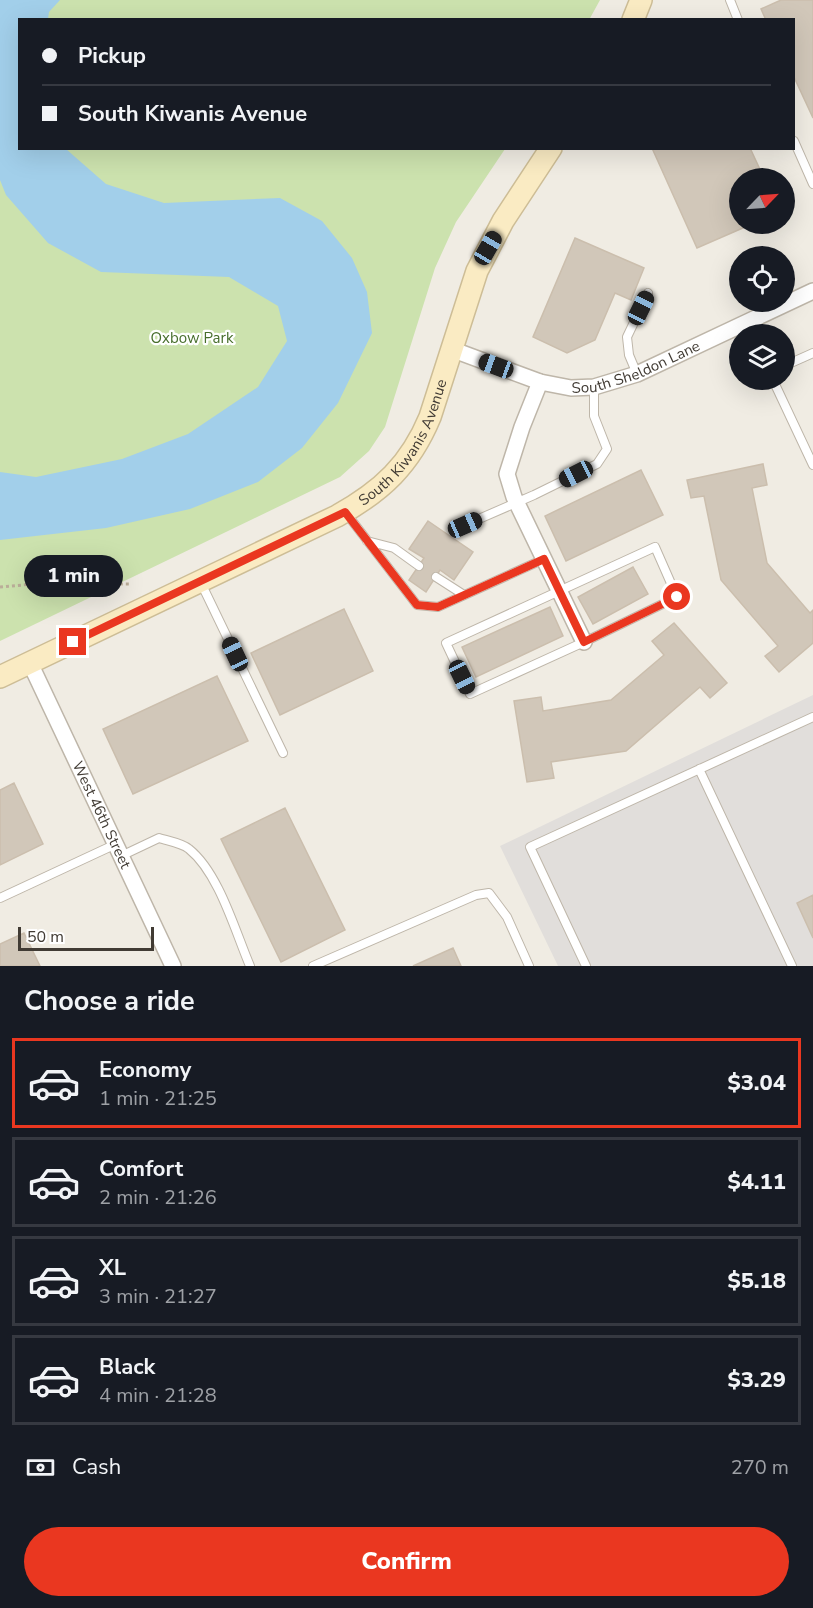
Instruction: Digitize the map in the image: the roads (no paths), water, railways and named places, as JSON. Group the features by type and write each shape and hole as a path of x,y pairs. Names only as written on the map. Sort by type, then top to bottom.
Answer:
{"street":[{"path":"634,18 641,0"},
{"name":"South Kiwanis Avenue","path":"0,677 345,512 381,488 410,457 420,440 430,417 465,303 488,248 550,150"},
{"name":"South Sheldon Lane","path":"451,349 540,382 571,388 594,387 637,374 747,326 813,291"},
{"path":"540,382 507,474 516,502 584,642"},
{"name":"West 46th Street","path":"30,663 173,966"}],"lane":[{"path":"730,0 737,18"},
{"path":"795,143 813,184"},
{"path":"637,374 629,355 627,337 648,293"},
{"path":"795,361 813,353"},
{"path":"465,525 597,464 607,449 594,416 594,387"},
{"path":"778,390 813,465"},
{"path":"345,512 417,605 438,607 544,559"},
{"path":"367,541 394,548 419,566"},
{"path":"655,547 677,597 584,642 470,694 446,643 655,547"},
{"path":"436,577 464,595"},
{"path":"201,582 283,753"},
{"path":"586,966 530,847 813,717"},
{"path":"699,769 792,966"},
{"path":"0,898 119,850 159,838 188,847 203,863 214,879 250,966"},
{"path":"313,966 476,894 489,893 507,917 529,966"}],"water":[{"path":"0,0 60,0 49,12 48,18 18,18 18,150 67,150 106,184 164,203 280,198 322,221 352,258 367,292 372,333 338,403 302,448 258,482 190,509 106,528 0,540 0,472 36,477 122,459 188,434 258,387 287,341 278,306 229,277 101,272 48,243 6,195 0,180"}],"park label":[{"name":"Oxbow Park","path":"192,338"}]}
